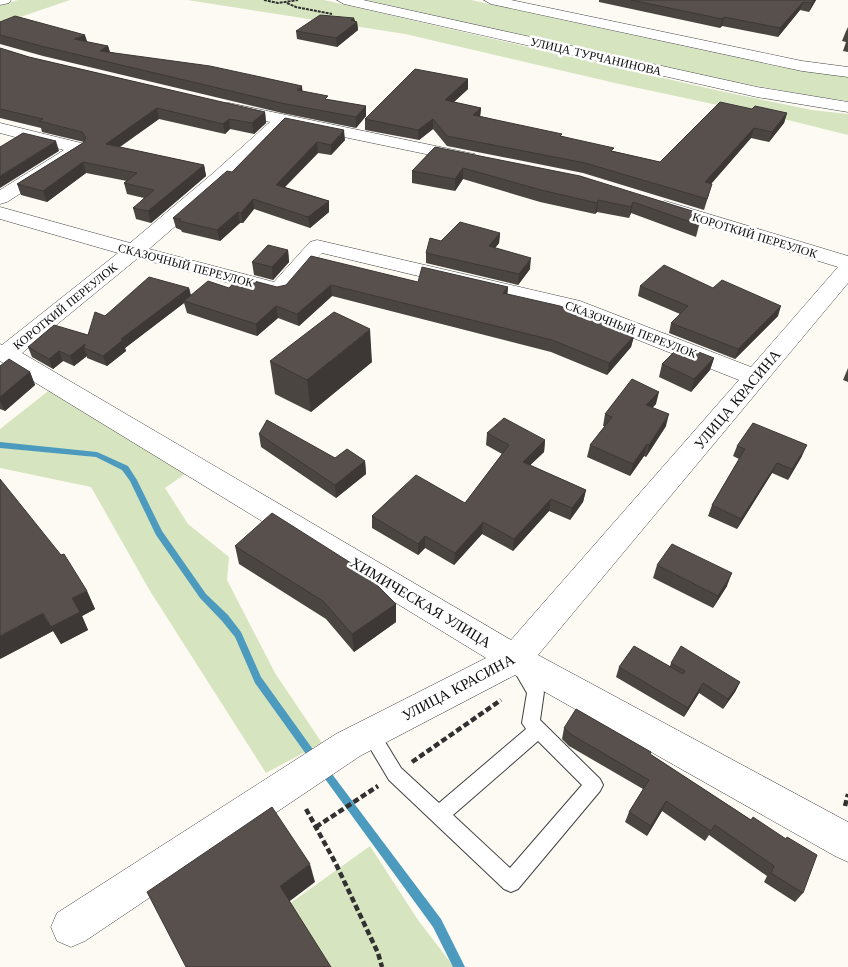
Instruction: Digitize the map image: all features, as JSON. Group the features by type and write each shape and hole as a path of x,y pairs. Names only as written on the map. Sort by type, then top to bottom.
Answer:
{"street":[{"path":"0,1 4,0"},
{"name":"УЛИЦА ТУРЧАНИНОВА","path":"344,0 757,92 848,107"},
{"path":"491,0 802,66 848,72"},
{"path":"216,105 486,162"},
{"name":"КОРОТКИЙ ПЕРЕУЛОК","path":"3,353 134,251 218,180 282,120"},
{"path":"0,128 79,148 0,198"},
{"name":"КОРОТКИЙ ПЕРЕУЛОК","path":"650,202 848,264"},
{"name":"СКАЗОЧНЫЙ ПЕРЕУЛОК","path":"0,213 279,290 317,246 572,306 755,376"},
{"name":"УЛИЦА КРАСИНА","path":"71,927 290,782 359,739 515,659 848,269"},
{"name":"ХИМИЧЕСКАЯ УЛИЦА","path":"3,353 515,659 848,843"}],"lane":[{"path":"359,739 388,779 439,815 511,882 594,785 531,723 536,692 515,659"},
{"path":"439,815 538,730"}],"path":[{"path":"264,0 278,3 298,0"},
{"path":"382,967 378,953 316,827 509,694"}],"green space":[{"path":"18,0 70,0 0,24 0,5"},
{"path":"187,0 324,0 720,91 812,110 848,114 848,135 405,34"},
{"path":"366,0 471,0 776,66 848,77 848,101 736,82"},
{"path":"52,388 188,472 165,488 188,524 229,557 227,580 275,673 322,743 266,773 150,591 91,487 0,468 0,429"},
{"path":"370,846 418,920 454,967 328,967 289,904"}],"building":[{"path":"631,0 814,0 812,3 803,2 780,28 724,17 722,19"},
{"path":"320,15 354,18 351,20 357,22 336,38 296,31"},
{"path":"15,16 85,35 74,39 108,46 100,51 210,66 302,86 297,90 328,96 325,99 366,106 356,117 281,103 0,35 0,22"},
{"path":"0,48 29,57 265,112 252,123 229,119 223,124 157,108 106,144 204,165 148,211 133,208 154,190 124,183 137,173 83,162 43,191 17,184 83,143 86,138 82,132 39,121 43,119 0,109"},
{"path":"415,69 468,79 445,100 481,108 473,115 562,134 560,136 614,148 611,151 660,162 720,102 752,109 755,106 787,113 772,132 754,128 705,182 712,184 707,199 585,163 447,136 433,119 418,130 365,119"},
{"path":"285,118 344,130 331,145 317,142 276,185 329,201 308,217 253,199 241,213 238,212 217,230 173,218 227,171 232,172"},
{"path":"23,133 56,141 0,176 0,147"},
{"path":"435,147 580,176 702,214 699,225 633,202 631,207 598,200 597,203 541,190 463,168 455,179 412,171"},
{"path":"460,222 500,233 489,246 531,258 519,274 426,253 430,238 441,241"},
{"path":"268,245 288,250 272,267 252,262"},
{"path":"311,256 418,282 422,267 508,287 503,293 560,306 634,336 609,363 552,340 331,285 297,314 276,306 256,324 184,301 208,281 229,288 239,277 277,287 286,285"},
{"path":"664,265 713,288 722,280 781,306 738,349 671,323 688,306 640,286"},
{"path":"149,277 189,288 121,339 123,340 103,356 84,348 85,344 70,356 59,351 49,359 28,347 54,325 88,335 95,312 105,316"},
{"path":"334,312 370,329 307,380 270,361"},
{"path":"681,345 714,358 694,379 662,364"},
{"path":"9,359 30,372 0,397 0,366"},
{"path":"632,379 659,392 646,405 669,414 649,445 647,444 633,464 590,445 612,417 605,414"},
{"path":"504,418 545,440 523,462 586,490 572,508 551,499 514,539 483,522 455,553 425,536 418,544 372,516 416,475 465,503 509,445 487,433"},
{"path":"267,420 335,458 347,449 365,461 335,485 259,434"},
{"path":"753,423 807,445 792,469 777,463 741,519 712,505 745,449 737,446"},
{"path":"0,479 61,555 64,554 87,591 72,598 80,612 51,627 43,613 0,636"},
{"path":"272,513 362,570 396,604 352,634 323,601 235,546"},
{"path":"672,544 732,573 718,596 657,565"},
{"path":"634,646 683,674 685,671 671,663 681,646 740,682 728,699 703,683 688,708 619,667"},
{"path":"576,709 651,752 650,754 751,820 753,817 786,839 787,837 817,855 803,893 771,873 774,866 715,825 711,831 666,801 651,826 629,812 649,780 572,735 564,728"},
{"path":"272,807 310,864 280,886 331,967 186,967 147,892"}],"waterway":[{"path":"0,445 97,455 125,468 133,480 159,533 203,596 225,618 238,635 258,680 314,758"},
{"path":"323,769 437,923 459,967"}]}
